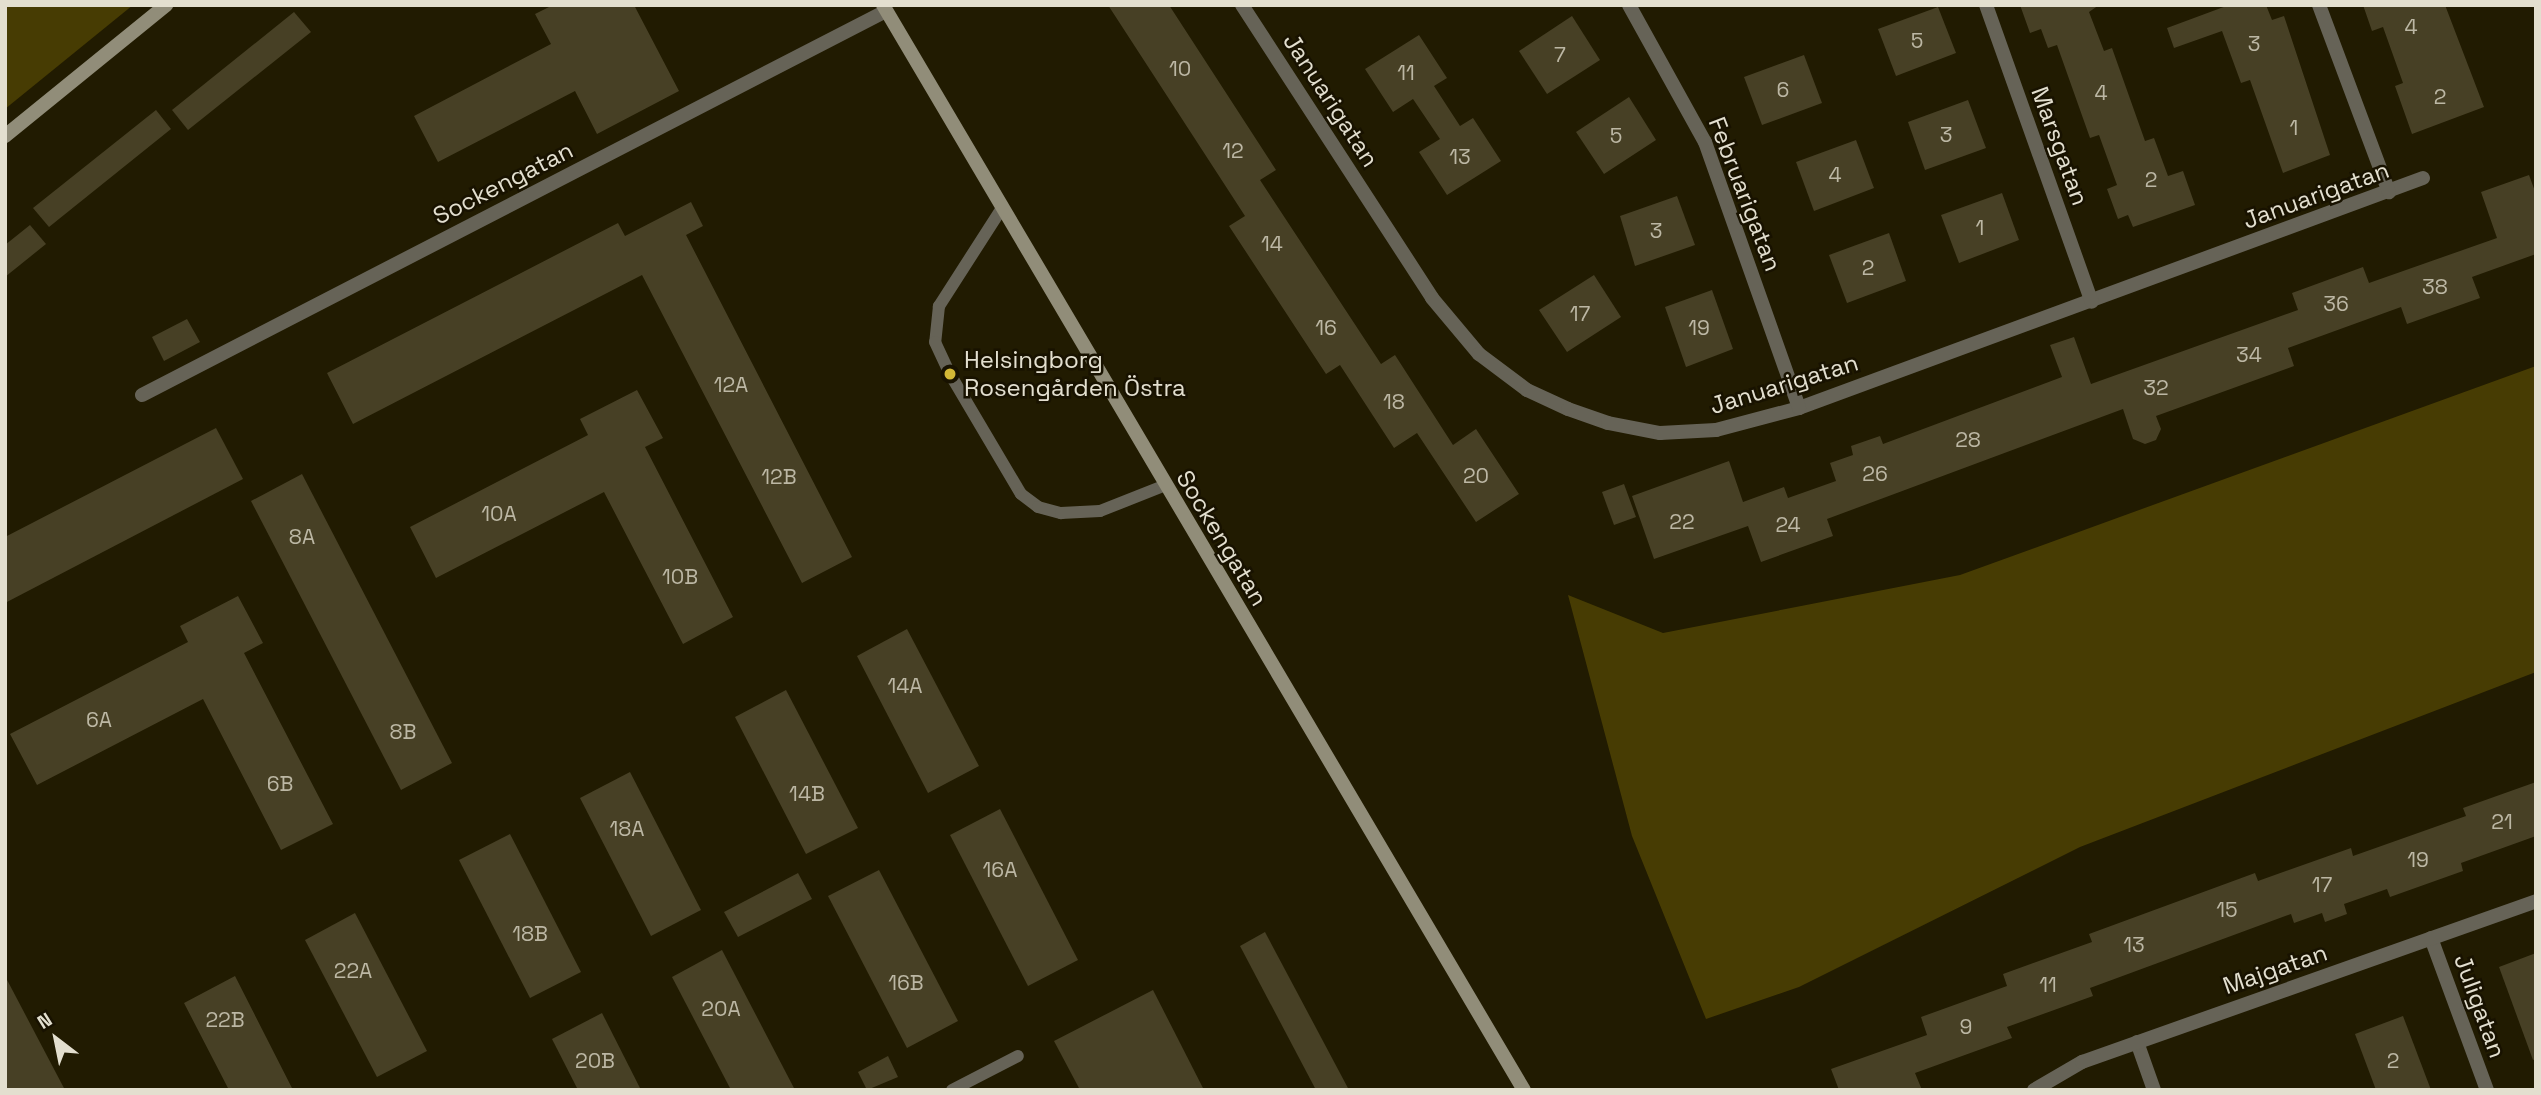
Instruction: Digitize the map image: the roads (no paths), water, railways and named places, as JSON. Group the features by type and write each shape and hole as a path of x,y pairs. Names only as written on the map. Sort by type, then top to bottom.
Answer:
{"street":[{"path":"5,136 166,5"},
{"name":"Januarigatan","path":"1242,5 1432,298 1500,373 1568,409 1608,423 1660,433 1716,430 1799,408 2423,178"},
{"name":"Februarigatan","path":"1629,5 1704,142 1799,408"},
{"name":"Marsgatan","path":"1986,5 2092,302"},
{"path":"2319,5 2389,192"},
{"name":"Sockengatan","path":"142,395 884,8 1163,486 1521,1089"},
{"name":"Majgatan","path":"2034,1090 2082,1062 2536,901"},
{"name":"Juligatan","path":"2431,938 2487,1090"},
{"path":"2137,1042 2154,1090"}],"lane":[{"path":"1002,208 939,306 935,342 950,374 1021,494 1038,508 1087,514 1163,486"},
{"path":"952,1090 1018,1056"}],"place":[{"name":"Helsingborg Rosengården Östra","path":"950,374"}]}
